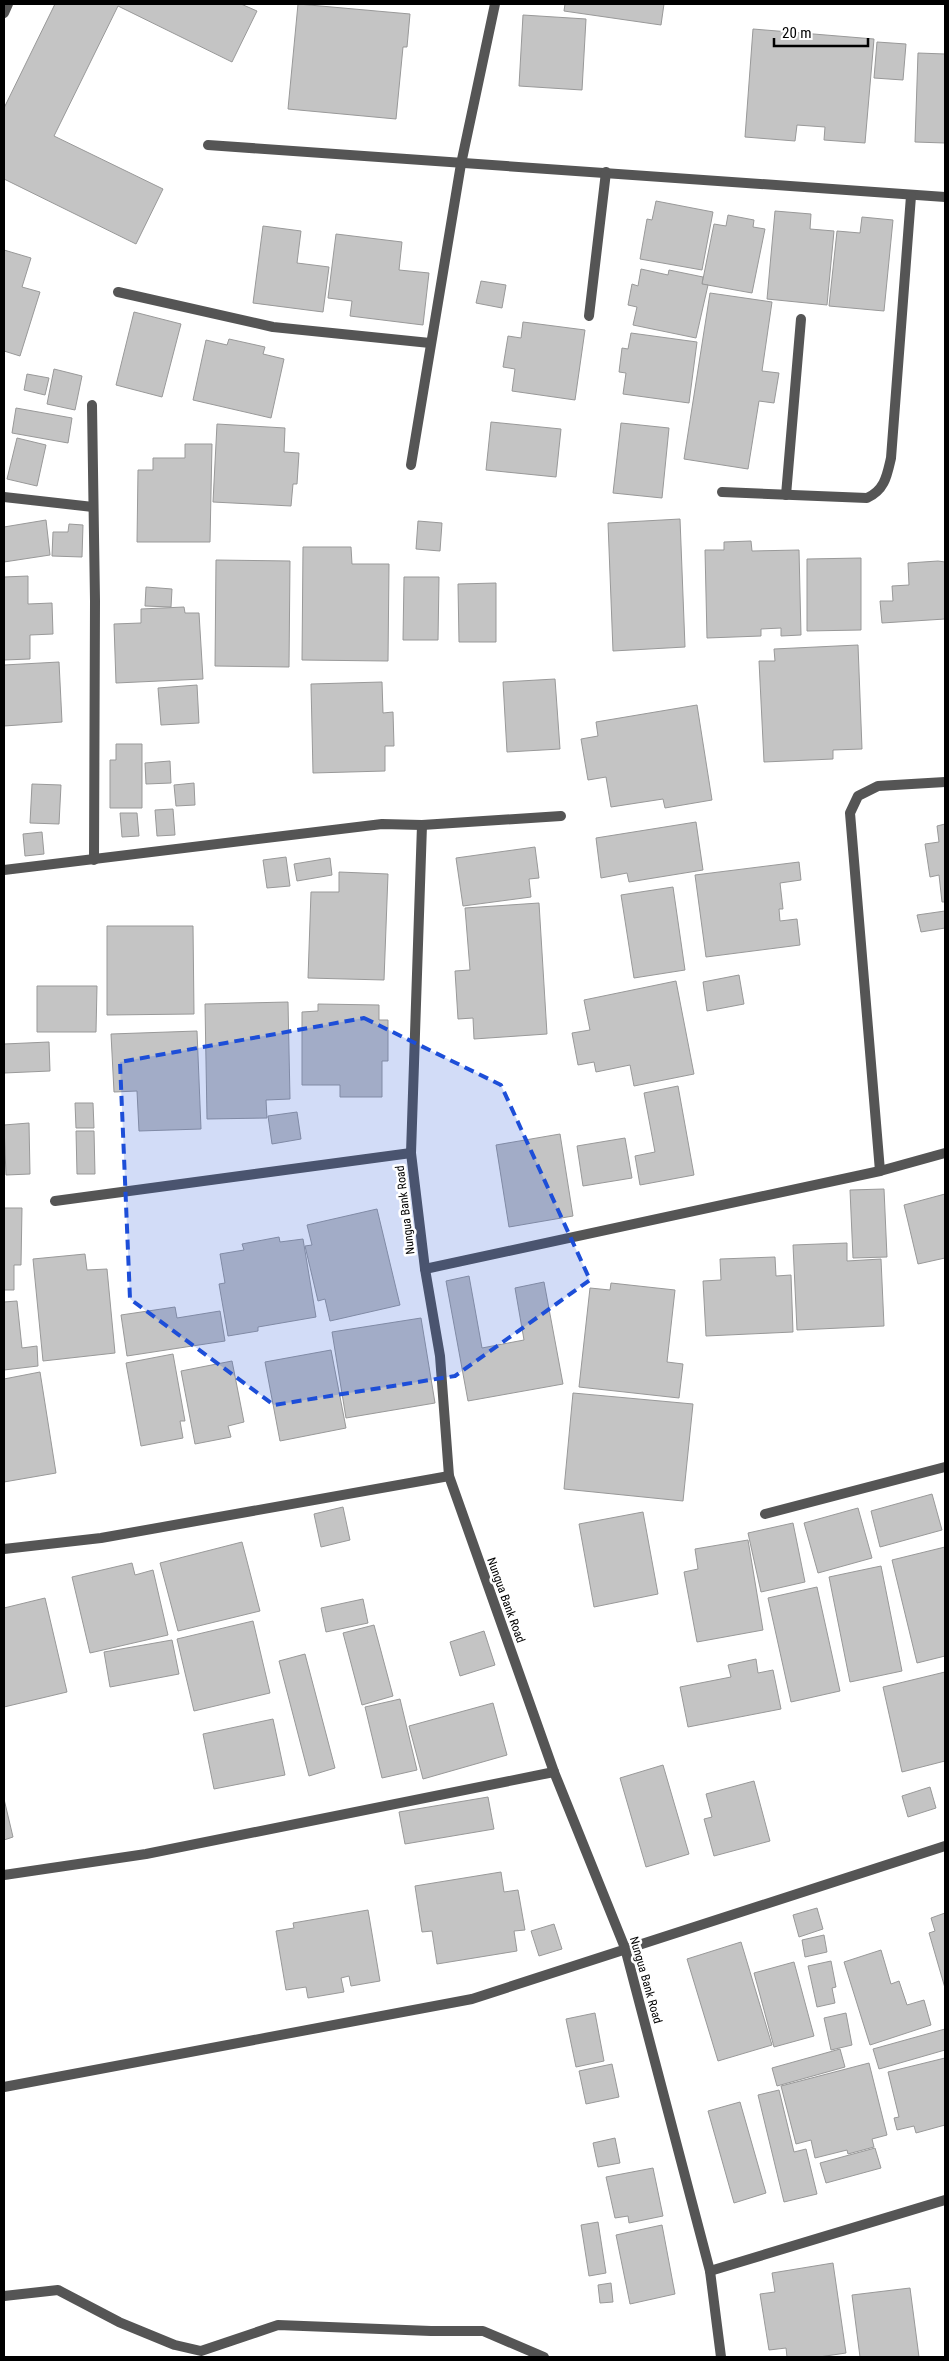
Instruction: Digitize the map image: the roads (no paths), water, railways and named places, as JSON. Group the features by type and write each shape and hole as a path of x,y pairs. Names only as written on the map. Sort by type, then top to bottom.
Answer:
{"street":[{"path":"4,13 8,4"},
{"path":"411,465 461,164 495,4"},
{"path":"208,145 945,197"},
{"path":"589,316 606,172"},
{"path":"722,492 867,498 876,494 886,481 891,458 911,196"},
{"path":"118,292 273,327 430,343"},
{"path":"786,495 801,319"},
{"path":"92,404 95,601 94,860"},
{"path":"4,497 93,507"},
{"path":"880,1171 850,813 858,796 878,786 945,782"},
{"path":"4,870 382,824 422,825 561,816"},
{"name":"Nungua Bank Road","path":"422,825 411,1153 425,1269 440,1356 449,1476 554,1772 625,1948 710,2271 721,2357"},
{"path":"55,1201 411,1153"},
{"path":"425,1269 880,1171 945,1153"},
{"path":"765,1514 945,1467"},
{"path":"4,1550 101,1538 449,1476"},
{"path":"4,1875 146,1854 554,1772"},
{"path":"4,2087 472,1999 945,1846"},
{"path":"710,2271 945,2200"},
{"path":"4,2296 58,2290 119,2322 175,2345 201,2351 278,2325 431,2331 483,2331 544,2357"}]}
